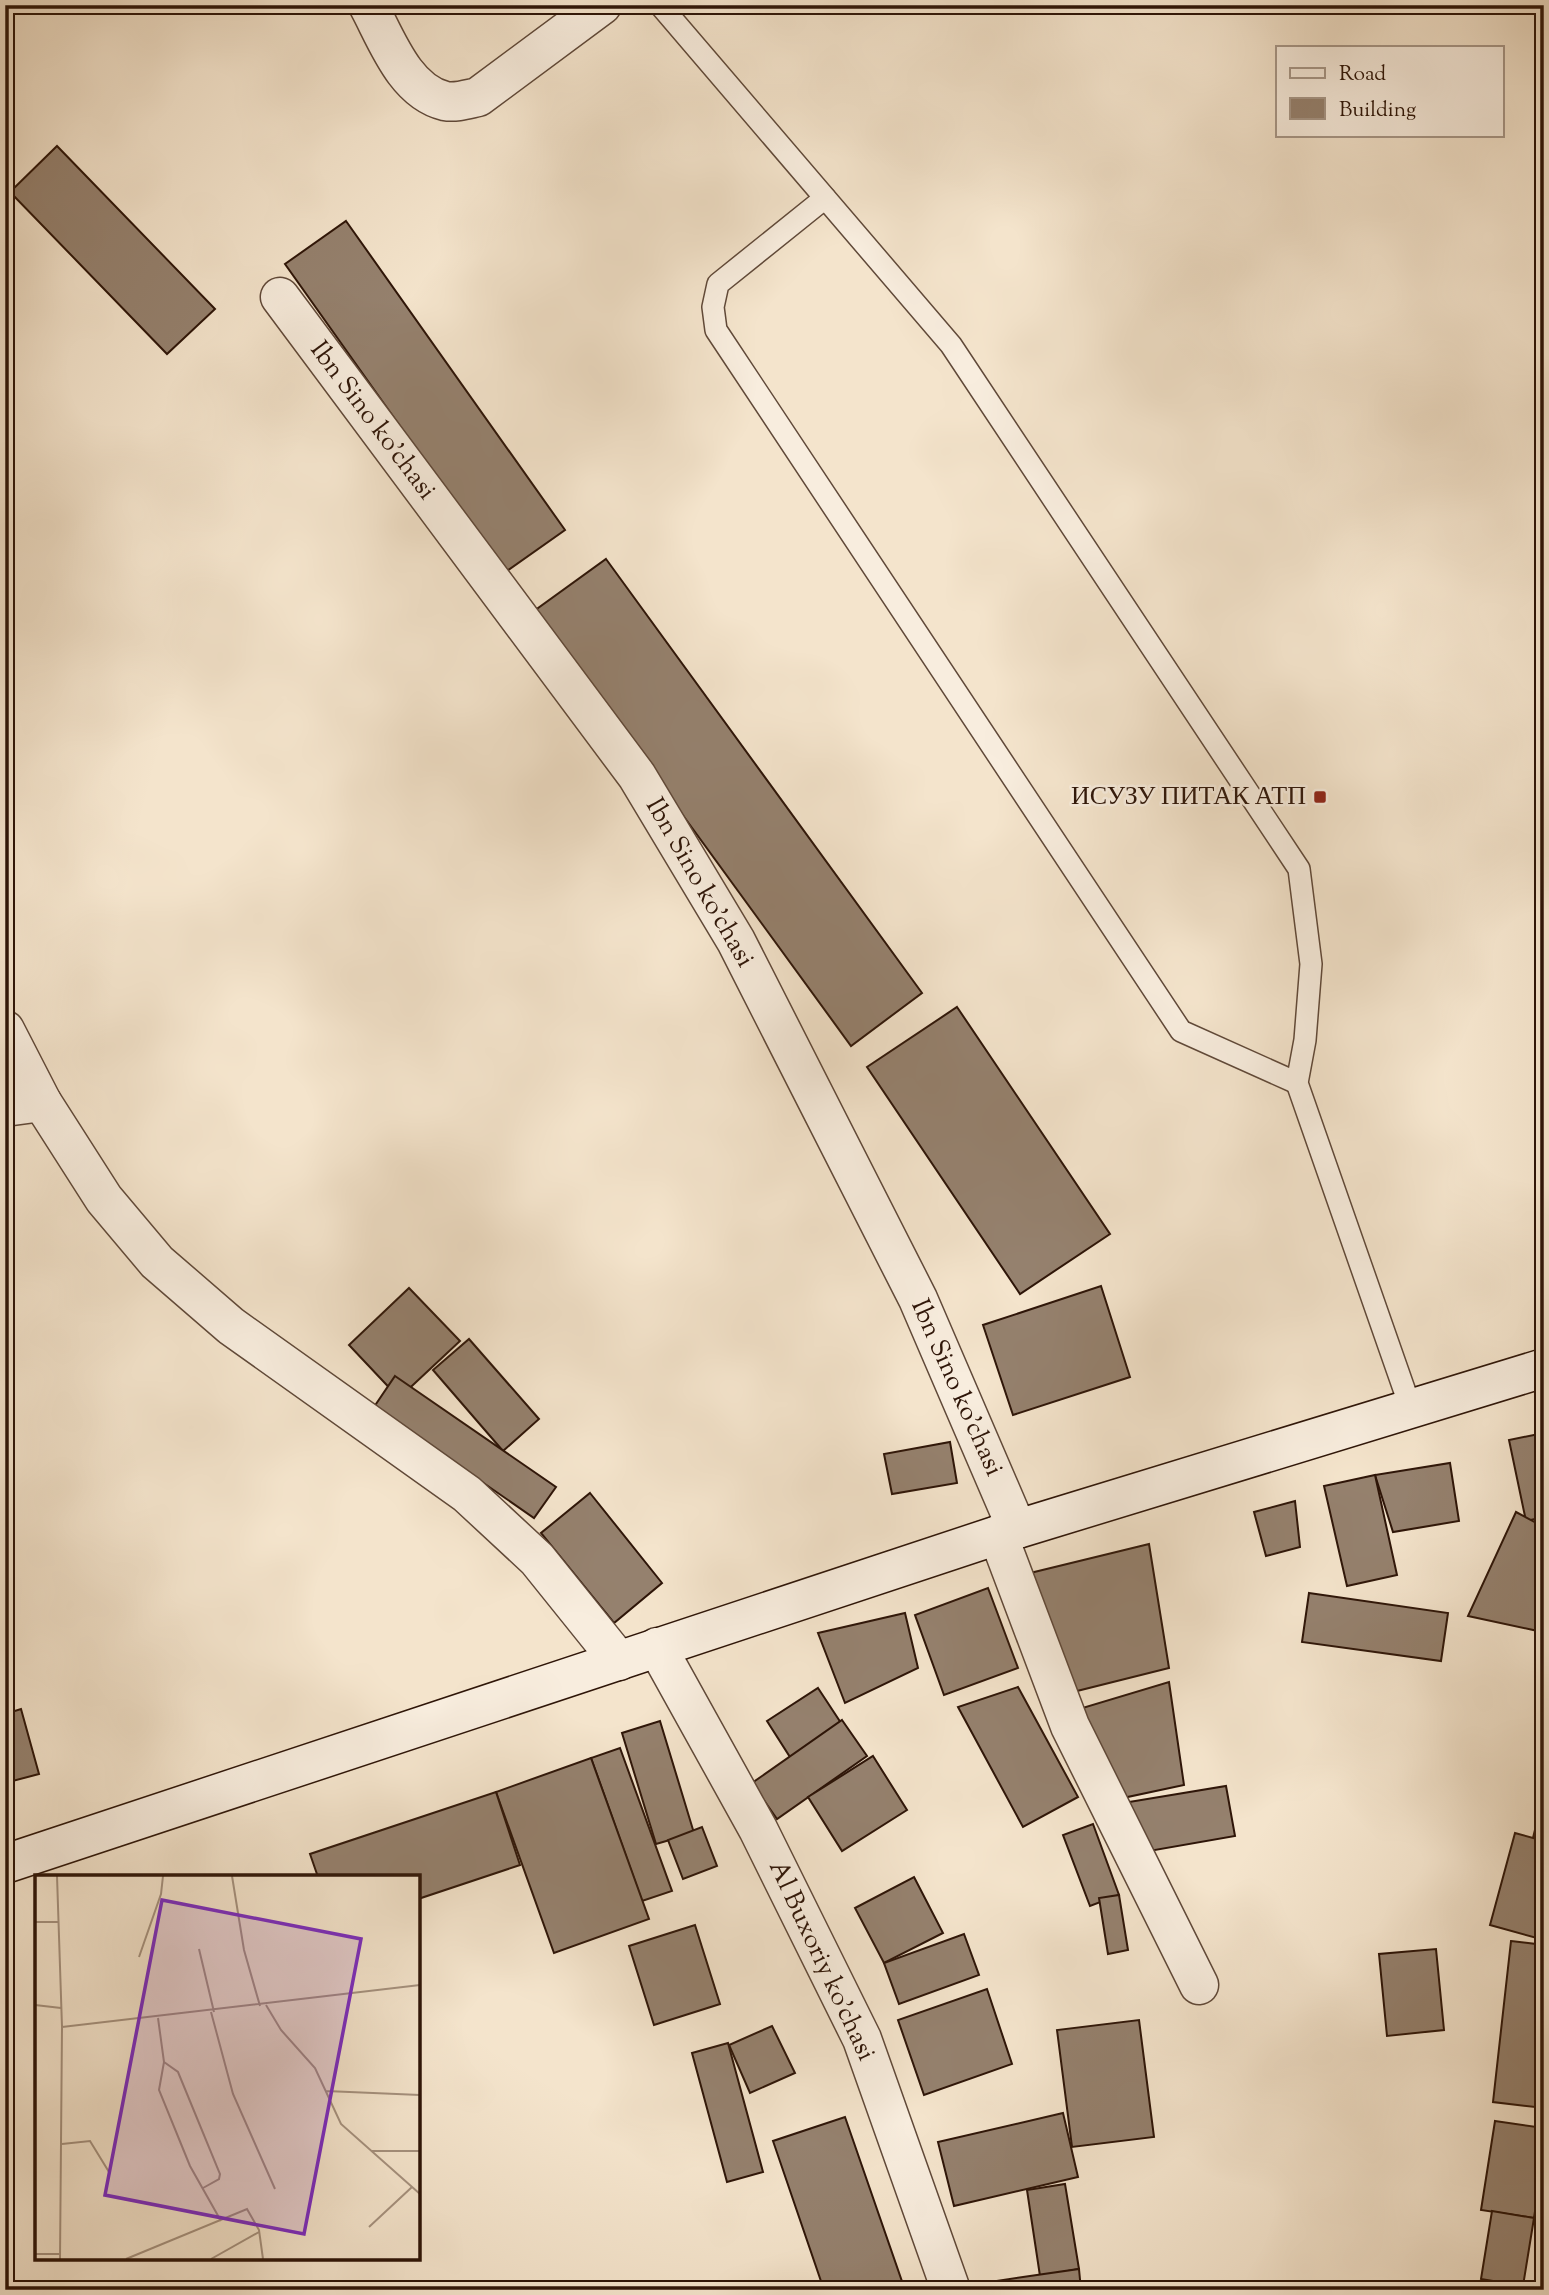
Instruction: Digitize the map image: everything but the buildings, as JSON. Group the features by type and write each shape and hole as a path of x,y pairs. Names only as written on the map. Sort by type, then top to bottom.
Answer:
{"street":[{"path":"368,5 409,79 428,94 446,101 458,101 478,97 602,5"},
{"name":"Ibn Sino ko'chasi","path":"280,298 637,776 729,930 918,1299 1007,1532 1070,1726 1199,1984"},
{"path":"5,1030 24,1104 157,1262 231,1326 467,1494 537,1559 619,1661"},
{"path":"5,1864 1007,1532 1544,1368"},
{"name":"Al Buxoriy ko'chasi","path":"657,1647 758,1829 862,2039 951,2290"}],"lane":[{"path":"660,5 951,345 1299,869 1311,964 1305,1040 1297,1083 1411,1409"},
{"path":"825,198 718,284 713,307 716,330 1181,1031 1297,1083"}],"place":[{"name":"ИСУЗУ ПИТАК АТП","path":"1320,797"}]}
